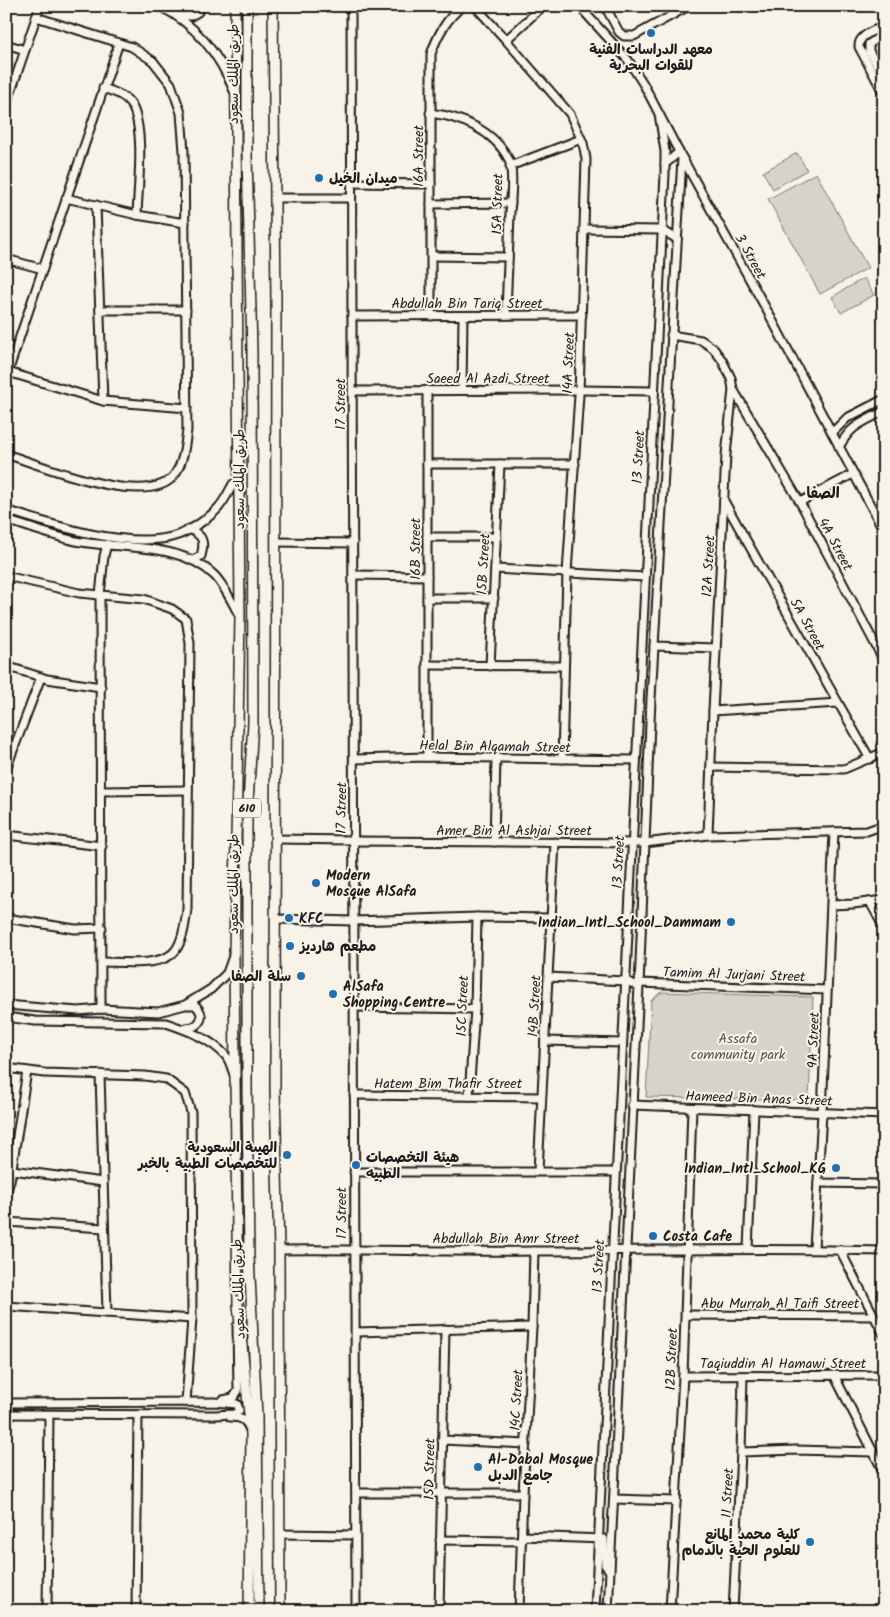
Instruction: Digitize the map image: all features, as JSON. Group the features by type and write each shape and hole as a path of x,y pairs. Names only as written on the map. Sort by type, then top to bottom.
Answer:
{"main road":[{"path":"235,6 234,92 240,616 234,953 235,1076 238,1305 251,1434 249,1611"},
{"name":"طريق الملك سعود","path":"247,6 247,155 252,351 253,693 247,818 247,1088 249,1258 257,1416 258,1611"},
{"name":"610","path":"273,6 276,542 275,1089 279,1250 280,1611"},
{"path":"250,1491 254,1496 258,1611"}],"street":[{"path":"6,106 40,6"},
{"path":"159,6 190,24 225,69 234,92"},
{"path":"177,16 191,16 198,12 199,6"},
{"name":"17 Street","path":"352,6 356,1611"},
{"name":"16A Street","path":"431,316 431,54 439,33 450,16 462,6"},
{"name":"14A Street","path":"475,6 570,114 581,139 586,159 580,390 567,573 562,759"},
{"path":"506,40 543,6"},
{"name":"3 Street","path":"579,6 628,60 644,86 680,155 769,314 884,530"},
{"path":"605,6 624,36 634,36 689,6"},
{"path":"6,454 97,483 134,489 157,487 174,476 183,457 187,430 184,152 181,113 171,84 153,61 132,47 36,17"},
{"path":"884,26 861,38 859,42 859,47 884,94"},
{"path":"859,42 869,44 884,34"},
{"path":"119,42 7,375 103,401 187,408"},
{"path":"6,44 25,50"},
{"path":"869,44 869,51 884,78"},
{"path":"104,88 123,96 132,106 137,121 139,139 137,215"},
{"name":"15A Street","path":"430,113 450,116 475,125 491,137 510,161 511,203 506,315"},
{"name":"13 Street","path":"594,1611 665,164 665,151 659,114"},
{"path":"510,166 581,139"},
{"path":"665,164 680,155"},
{"name":"13 Street","path":"608,1611 639,984 644,843 680,155"},
{"path":"351,183 431,184"},
{"path":"66,198 137,215 185,223"},
{"path":"275,198 351,198"},
{"path":"431,204 511,203"},
{"path":"96,205 103,401"},
{"path":"585,229 662,230 677,239"},
{"path":"431,256 508,257"},
{"path":"6,258 43,269"},
{"path":"100,310 186,310"},
{"name":"Abdullah Bin Tariq Street","path":"352,316 582,315"},
{"path":"462,390 464,316"},
{"name":"12A Street","path":"671,335 701,340 712,348 722,360 731,378 732,389 716,648 708,835"},
{"name":"4A Street","path":"732,389 800,502 884,661"},
{"name":"16B Street","path":"427,390 427,757"},
{"name":"Saeed Al Azdi Street","path":"353,391 654,391"},
{"path":"832,433 847,418 884,399"},
{"path":"839,447 846,433 852,428 884,411"},
{"path":"847,418 852,428"},
{"path":"427,464 575,464"},
{"name":"15B Street","path":"490,666 500,464"},
{"path":"800,502 854,474"},
{"path":"6,510 64,529 146,540 179,535 202,521 219,508 233,484"},
{"name":"5A Street","path":"724,501 870,759"},
{"path":"6,520 76,540 172,553 193,560 214,576 230,597 240,616"},
{"path":"189,529 200,535 203,539 204,547 201,556 193,560"},
{"path":"427,537 497,537"},
{"path":"276,542 353,543"},
{"path":"101,1009 100,595 107,544"},
{"path":"495,569 645,577"},
{"path":"354,575 427,576"},
{"path":"6,576 79,593 144,599 172,609 186,619 190,643 187,910 183,933 177,950 149,963 102,962"},
{"path":"427,598 494,598"},
{"path":"654,646 716,648"},
{"path":"427,665 564,666"},
{"path":"6,666 41,677 101,687"},
{"path":"6,769 41,677"},
{"path":"713,711 838,703"},
{"path":"711,767 844,769 884,752"},
{"name":"Helal Bin Alqamah Street","path":"354,759 427,757 635,760"},
{"path":"494,842 496,758"},
{"path":"101,791 188,790"},
{"name":"Amer Bin Al Ashjai Street","path":"276,839 644,843 708,835 867,830 884,825"},
{"name":"9A Street","path":"814,1248 832,905 834,832"},
{"path":"6,835 102,846"},
{"name":"14B Street","path":"538,1171 555,842"},
{"path":"832,905 884,900"},
{"path":"870,902 884,928"},
{"path":"276,919 354,921 477,917 550,918"},
{"name":"15C Street","path":"469,1096 476,1009 477,917"},
{"path":"6,918 75,929 102,928"},
{"path":"186,1005 211,989 227,973 234,953"},
{"path":"548,977 625,980 639,984"},
{"name":"Tamim Al Jurjani Street","path":"639,984 827,990"},
{"path":"6,1005 78,1011 101,1009 158,1012 186,1005 195,1005 200,1009 200,1023 193,1028 182,1028"},
{"path":"355,1008 476,1009"},
{"path":"6,1017 35,1021 166,1023 182,1028 210,1042 226,1057 235,1076"},
{"path":"545,1041 622,1043"},
{"path":"6,1068 27,1071 145,1076 166,1079 185,1093 190,1112 192,1319 186,1402"},
{"path":"6,1193 12,1170 27,1071"},
{"path":"100,1074 107,1313"},
{"name":"Hatem Bim Thafir Street","path":"354,1095 541,1097"},
{"name":"Hameed Bin Anas Street","path":"632,1105 884,1115"},
{"name":"12B Street","path":"670,1611 686,1315 692,1108"},
{"path":"748,1249 754,1110"},
{"path":"12,1170 103,1182"},
{"path":"354,1172 616,1172"},
{"path":"818,1183 884,1184"},
{"path":"6,1222 104,1228"},
{"name":"Abdullah Bin Amr Street","path":"279,1250 534,1251 814,1248 884,1251"},
{"path":"840,1250 884,1335"},
{"name":"14C Street","path":"518,1611 534,1251"},
{"path":"214,1402 233,1398 238,1391 236,1334 238,1305"},
{"path":"6,1306 192,1319"},
{"name":"Abu Murrah Al Taifi Street","path":"686,1315 874,1316"},
{"path":"356,1332 532,1327"},
{"name":"15D Street","path":"439,1611 445,1329"},
{"name":"Taqiuddin Al Hamawi Street","path":"683,1376 884,1375"},
{"name":"11 Street","path":"733,1611 743,1376"},
{"path":"834,1376 884,1473"},
{"path":"6,1402 214,1402 237,1404 239,1409 239,1412 234,1414 215,1415 6,1414"},
{"path":"47,1611 49,1415"},
{"path":"136,1611 138,1415"},
{"path":"215,1415 238,1417 244,1420 251,1434"},
{"path":"442,1440 526,1444"},
{"path":"741,1452 796,1450 873,1452"},
{"path":"357,1493 523,1493"},
{"path":"614,1499 676,1500"},
{"path":"280,1534 356,1535"},
{"path":"440,1540 598,1539 605,1541 606,1565 610,1572"}],"green space":[{"path":"797,153 807,170 773,189 763,172"},
{"path":"816,173 868,268 820,294 768,199"},
{"path":"864,278 874,295 841,313 832,297"},
{"name":"Assafa community park","path":"661,992 813,997 809,1100 646,1097 651,1001"}],"place":[{"name":"معهد الدراسات الفنية للقوات البحرية","path":"651,33"},
{"name":"ميدان الخيل","path":"319,178"},
{"name":"Modern Mosque AlSafa","path":"316,883"},
{"name":"KFC","path":"289,918"},
{"name":"Indian_Intl_School_Dammam","path":"731,922"},
{"name":"مطعم هارديز","path":"290,946"},
{"name":"سلة الصفا","path":"301,976"},
{"name":"AlSafa Shopping Centre","path":"333,994"},
{"name":"الهيىة السعودية للتخصصات الطبية بالخبر","path":"287,1155"},
{"name":"هيئة التخصصات الطبيه","path":"356,1165"},
{"name":"Indian_Intl_School_KG","path":"836,1168"},
{"name":"Costa Cafe","path":"653,1236"},
{"name":"Al-Dabal Mosque جامع الدبل","path":"478,1467"},
{"name":"كلية محمد المانع للعلوم الحية بالدمام","path":"810,1542"}],"district":[{"name":"الصفا","path":"823,493"}]}
